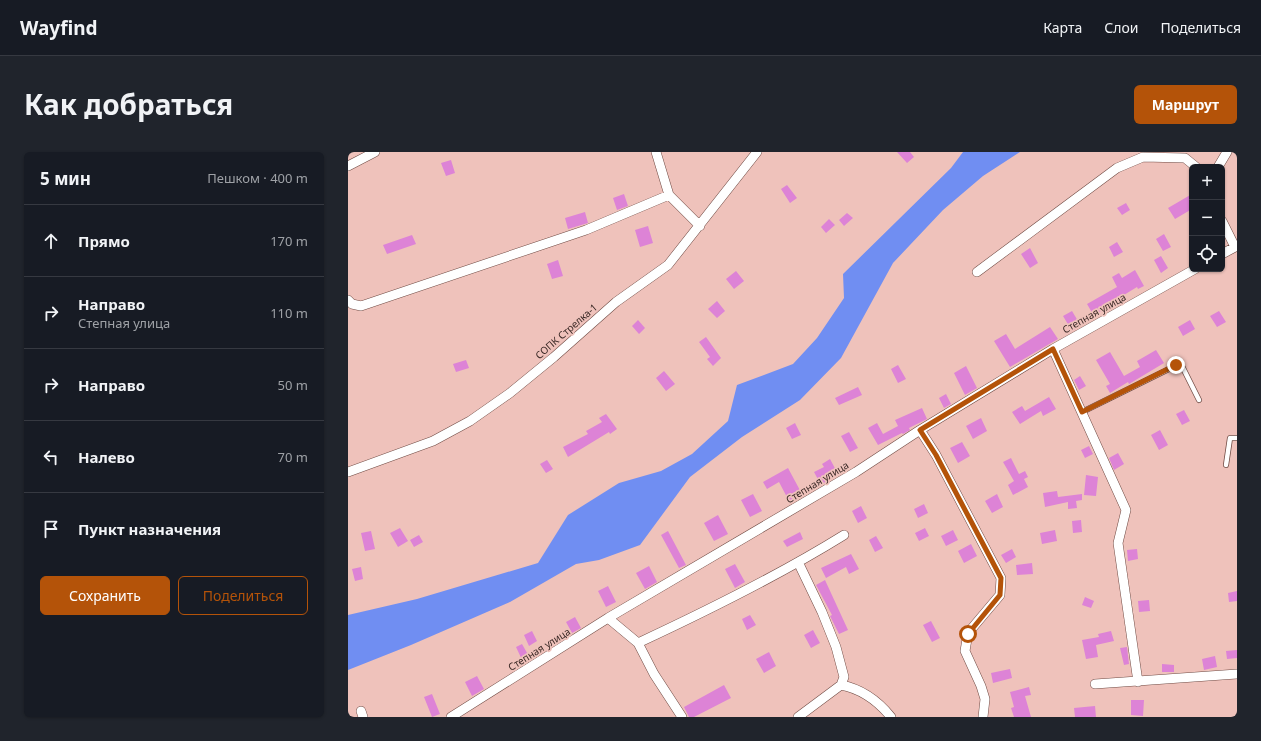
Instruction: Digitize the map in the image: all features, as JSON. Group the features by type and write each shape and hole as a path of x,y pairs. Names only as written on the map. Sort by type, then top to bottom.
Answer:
{"street":[{"path":"348,166 375,152"},
{"path":"656,152 669,195 700,226"},
{"name":"СОПК Стрелка-1","path":"348,472 433,441 470,421 510,393 554,357 616,302 668,265 757,152"},
{"path":"1220,164 1227,152"},
{"path":"977,272 1118,168 1143,157 1185,158 1192,164"},
{"path":"348,300 352,304 361,306 586,230 669,195"},
{"path":"1225,226 1236,246 1225,252"},
{"name":"Степная улица","path":"451,717 608,618 856,472 920,430 1053,349 1190,272"},
{"path":"1053,349 1126,510 1118,543 1138,682"},
{"path":"920,430 936,455 1001,578 1000,595 968,634 965,651 981,686 985,700 983,717"},
{"path":"638,643 725,603 799,564 844,535"},
{"path":"798,717 841,685 844,677 836,647 822,612 799,564"},
{"path":"608,618 638,643 654,674 680,716"},
{"path":"1095,684 1237,674"},
{"path":"841,685 852,687 867,694 891,717"}],"lane":[{"path":"1082,412 1179,364 1182,366 1199,400"},
{"path":"1226,465 1230,438 1237,438"}],"water":[{"path":"963,152 1020,152 983,176 943,210 893,263 841,358 800,400 742,437 690,477 640,545 599,560 576,564 510,602 411,645 348,670 348,615 417,599 538,563 568,515 619,483 661,471 692,454 728,421 737,385 793,364 817,338 844,298 843,274 951,168"}],"building":[{"path":"897,152 910,152 914,157 907,163"},
{"path":"451,160 455,173 446,176 441,163"},
{"path":"787,185 797,198 790,203 781,189"},
{"path":"624,194 628,206 617,210 613,198"},
{"path":"1189,196 1189,211 1175,219 1168,208"},
{"path":"1126,203 1130,210 1122,215 1117,208"},
{"path":"585,212 588,223 568,229 565,218"},
{"path":"847,213 853,218 844,226 839,220"},
{"path":"829,219 835,225 826,233 821,227"},
{"path":"648,226 653,243 640,247 635,230"},
{"path":"1164,234 1171,247 1163,251 1156,239"},
{"path":"412,235 416,244 387,254 383,245"},
{"path":"1117,242 1123,252 1114,257 1109,247"},
{"path":"1030,248 1038,263 1030,268 1021,254"},
{"path":"1161,256 1168,268 1161,273 1154,260"},
{"path":"558,260 563,276 552,279 547,264"},
{"path":"1135,270 1144,286 1138,289 1137,287 1094,316 1087,304 1117,287 1112,277 1119,273 1122,278"},
{"path":"736,271 744,281 734,289 726,279"},
{"path":"717,301 725,311 717,318 708,309"},
{"path":"1072,311 1081,326 1072,331 1063,316"},
{"path":"1219,311 1226,322 1217,327 1210,316"},
{"path":"638,320 645,328 639,334 632,326"},
{"path":"1190,320 1195,329 1183,336 1178,327"},
{"path":"1050,327 1058,339 1010,367 994,341 1006,334 1015,349"},
{"path":"706,337 721,358 713,366 707,359 710,357 699,342"},
{"path":"1156,350 1164,363 1129,384 1128,382 1110,393 1106,386 1110,384 1096,360 1110,352 1124,376 1140,367 1137,361"},
{"path":"466,360 469,368 456,372 453,364"},
{"path":"898,365 906,379 898,383 891,369"},
{"path":"966,366 977,388 965,395 954,373"},
{"path":"664,371 675,384 666,391 656,378"},
{"path":"1080,376 1086,386 1079,390 1074,380"},
{"path":"858,387 862,395 839,405 835,398"},
{"path":"946,394 951,404 944,408 939,398"},
{"path":"1049,397 1056,409 1043,416 1041,411 1020,424 1012,412 1022,406 1025,411"},
{"path":"922,408 927,419 909,428 910,430 903,434 902,433 878,445 868,428 877,423 883,434 898,426 895,420"},
{"path":"1184,410 1190,421 1182,425 1176,414"},
{"path":"606,414 617,429 610,434 609,432 568,457 563,447 588,434 586,431 602,422 599,418"},
{"path":"981,418 987,431 973,439 966,426"},
{"path":"795,423 801,435 792,439 786,428"},
{"path":"1160,430 1168,445 1159,450 1151,435"},
{"path":"849,432 858,448 850,452 841,436"},
{"path":"962,442 970,456 958,463 950,448"},
{"path":"1089,446 1093,454 1085,458 1081,450"},
{"path":"1118,453 1124,464 1114,470 1109,458"},
{"path":"1011,458 1019,474 1025,471 1028,477 1024,479 1028,487 1013,495 1008,485 1014,481 1003,462"},
{"path":"830,459 837,472 826,478 827,482 821,485 814,472 824,467 822,464"},
{"path":"547,460 553,469 546,473 540,464"},
{"path":"788,468 802,494 789,501 779,482 767,489 763,482"},
{"path":"1086,475 1098,477 1096,496 1084,495"},
{"path":"1057,491 1058,497 1082,494 1082,500 1076,501 1077,508 1068,509 1068,502 1045,507 1043,493"},
{"path":"753,494 762,511 750,517 741,500"},
{"path":"997,494 1003,507 992,513 985,501"},
{"path":"924,504 928,513 918,518 914,509"},
{"path":"861,506 867,518 858,523 852,511"},
{"path":"718,515 728,534 714,541 704,523"},
{"path":"1081,520 1082,532 1073,533 1072,521"},
{"path":"400,528 408,541 398,547 390,533"},
{"path":"925,528 929,536 919,541 915,533"},
{"path":"953,530 958,540 946,546 941,536"},
{"path":"1055,530 1057,541 1042,544 1040,533"},
{"path":"371,531 375,549 365,551 361,533"},
{"path":"668,531 686,565 679,568 661,535"},
{"path":"800,532 803,539 787,547 783,541"},
{"path":"419,535 423,542 414,547 410,540"},
{"path":"876,536 883,548 875,552 869,540"},
{"path":"971,544 977,556 964,563 958,551"},
{"path":"1012,549 1016,557 1006,563 1001,555"},
{"path":"1137,549 1138,559 1128,561 1127,550"},
{"path":"851,554 859,569 849,574 846,567 826,578 821,568"},
{"path":"1032,563 1033,574 1017,575 1016,565"},
{"path":"735,564 745,582 735,588 725,569"},
{"path":"649,566 657,582 645,589 636,573"},
{"path":"361,567 363,579 355,581 352,569"},
{"path":"825,580 848,630 839,634 830,616 832,615 816,585"},
{"path":"608,586 616,602 606,607 598,591"},
{"path":"1237,591 1237,601 1229,602 1228,593"},
{"path":"1085,597 1094,601 1091,608 1082,605"},
{"path":"1149,600 1150,611 1139,612 1138,601"},
{"path":"750,615 756,625 747,630 742,619"},
{"path":"575,617 581,628 572,633 566,622"},
{"path":"931,621 940,638 932,642 923,625"},
{"path":"813,630 820,643 811,648 804,635"},
{"path":"532,631 537,641 529,646 524,635"},
{"path":"1111,631 1114,641 1096,645 1098,657 1086,659 1082,640 1099,637 1098,634"},
{"path":"522,644 531,660 524,664 516,647"},
{"path":"1127,647 1129,664 1124,665 1120,648"},
{"path":"1237,650 1237,658 1227,659 1226,651"},
{"path":"769,652 776,666 764,673 756,659"},
{"path":"1215,656 1217,667 1204,670 1202,659"},
{"path":"1162,664 1174,665 1174,672 1162,672"},
{"path":"1010,669 1012,678 993,683 991,673"},
{"path":"477,676 484,689 472,696 465,682"},
{"path":"724,685 731,698 694,717 689,717 684,707"},
{"path":"1029,687 1031,695 1025,696 1031,717 1014,717 1011,708 1014,707 1010,692"},
{"path":"432,694 440,714 432,717 424,697"},
{"path":"1131,700 1144,700 1143,716 1131,715"},
{"path":"1095,706 1096,717 1075,717 1074,708"}],"route":[{"path":"968,634 1000,595 1001,578 936,455 920,430 1053,349 1082,412 1176,365"}]}
